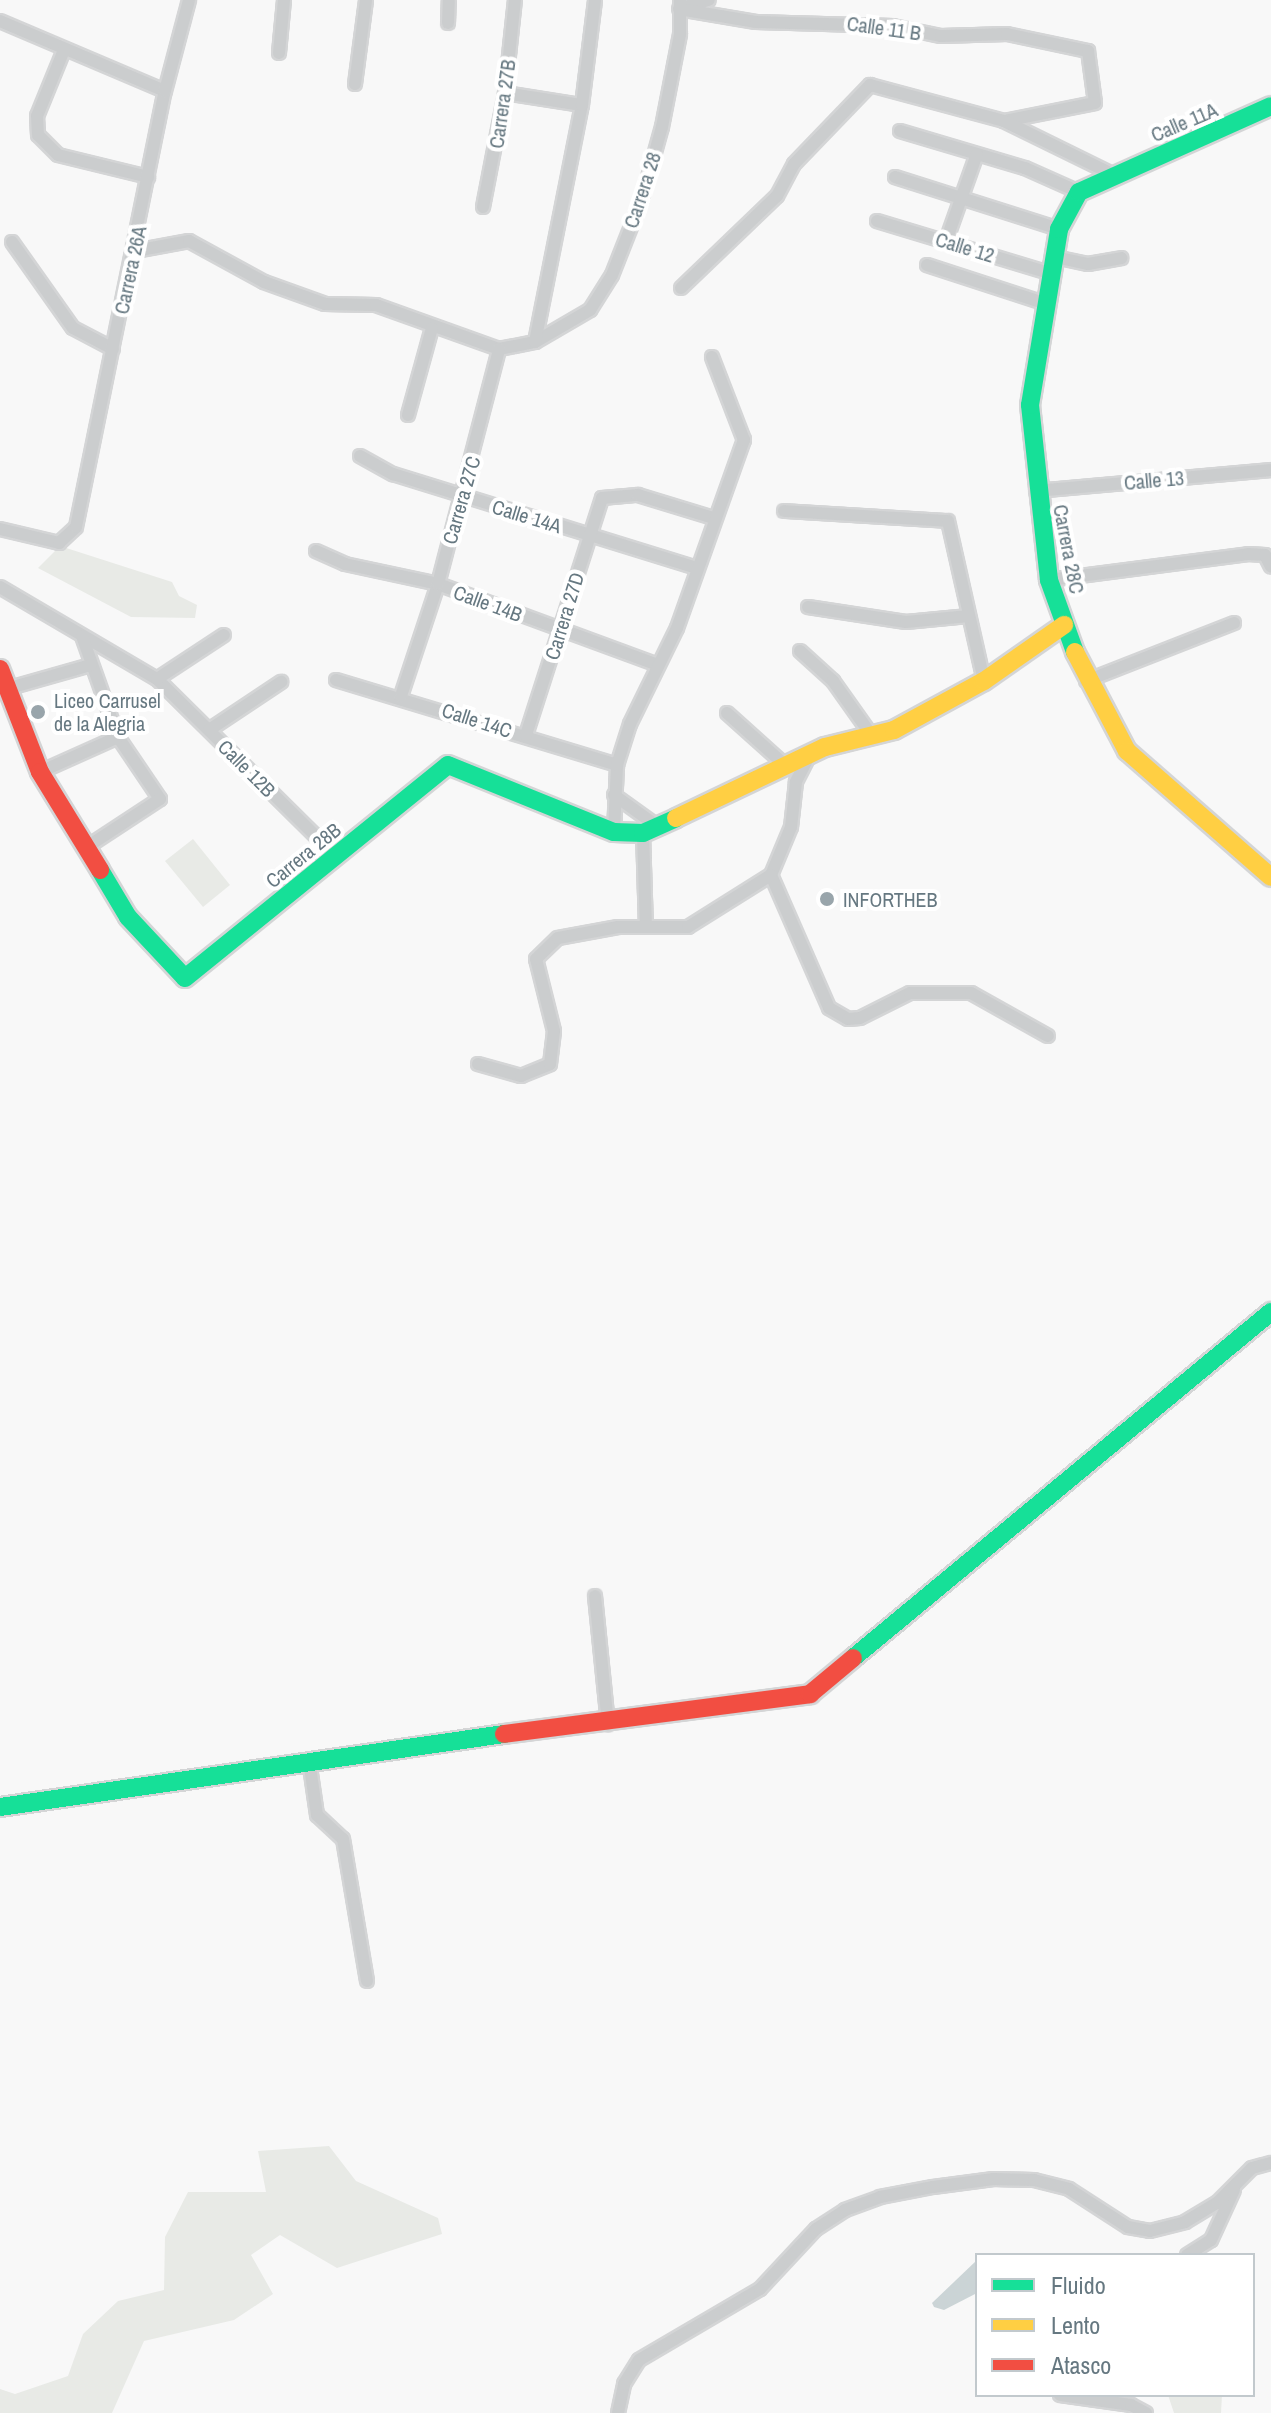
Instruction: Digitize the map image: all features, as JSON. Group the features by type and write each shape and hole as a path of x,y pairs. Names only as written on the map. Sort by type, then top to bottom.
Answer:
{"street":[{"name":"Carrera 26A","path":"0,529 59,543 68,539 76,527 135,251 165,91 189,0"},
{"path":"279,53 284,0"},
{"path":"355,84 366,0"},
{"path":"448,23 449,0"},
{"name":"Carrera 27B","path":"483,207 505,93 515,0"},
{"path":"535,342 582,105 595,0"},
{"path":"679,4 709,0"},
{"name":"Calle 11 B","path":"679,4 756,22 893,26 941,36 1007,34 1088,51 1095,103 1004,121"},
{"name":"Carrera 28","path":"499,349 535,342 590,310 612,275 642,199 662,127 680,34 679,4"},
{"path":"0,21 165,91"},
{"path":"64,50 37,116 38,135 58,155 148,177"},
{"path":"681,288 777,196 794,164 870,85 1004,121 1112,174"},
{"path":"505,93 582,105"},
{"name":"Calle 11A","path":"1112,174 1192,145 1271,106"},
{"path":"900,131 1025,168 1079,192 1112,174"},
{"path":"946,241 977,154"},
{"path":"895,177 1059,229"},
{"name":"Carrera 28C","path":"1079,192 1059,229 1030,405 1036,491 1049,580 1086,681 1127,751 1271,877"},
{"name":"Calle 12","path":"877,221 1054,266 1121,258"},
{"path":"12,242 73,328 113,349"},
{"path":"135,251 201,244 294,295 355,308 376,305 432,328 499,349"},
{"path":"927,265 1047,304"},
{"path":"408,415 432,328"},
{"name":"Carrera 27C","path":"401,696 438,584 499,349"},
{"path":"712,357 744,440 737,469 713,518 697,568 617,765 614,832 652,830 785,765 808,758 825,747 870,733 894,730 984,681 1064,625"},
{"name":"Calle 14A","path":"360,456 393,474 697,568"},
{"name":"Calle 13","path":"1036,491 1271,470"},
{"name":"Carrera 27D","path":"526,735 602,498 638,495 713,518"},
{"path":"784,511 948,521 984,681"},
{"name":"Calle 14B","path":"316,551 345,564 438,584 658,665"},
{"path":"1049,580 1248,554 1265,555 1271,567"},
{"name":"Calle 12B","path":"0,587 157,679 337,857"},
{"path":"808,607 906,622 969,616"},
{"path":"1086,681 1234,623"},
{"path":"157,679 224,635"},
{"path":"0,669 40,772 87,847 160,799 118,737 82,636"},
{"path":"800,651 833,681 870,733"},
{"path":"6,689 91,665"},
{"name":"Calle 14C","path":"336,680 401,696 617,765"},
{"path":"209,730 281,682"},
{"path":"727,713 785,765"},
{"path":"40,772 118,737"},
{"path":"478,1064 521,1076 550,1064 554,1031 536,959 558,938 578,931 646,926 688,927 771,875 791,827 796,782 808,758"},
{"name":"Carrera 28B","path":"87,847 128,917 185,978 448,765 614,832"},
{"path":"614,795 652,830"},
{"path":"646,926 652,830"},
{"path":"771,875 814,979 837,1016 860,1018 910,993 971,993 1048,1036"},
{"path":"0,1807 309,1760 608,1724 810,1694 1271,1312"},
{"path":"595,1596 608,1724"},
{"path":"309,1760 317,1815 343,1839 367,1981"},
{"path":"618,2413 624,2384 639,2360 733,2308 760,2289 816,2229 880,2197 993,2179 1034,2180 1069,2189 1128,2227 1150,2231 1185,2222 1252,2168 1271,2163"},
{"path":"1190,2253 1211,2240 1236,2183"},
{"path":"1074,2397 1131,2405 1146,2413"}],"shaded area":[{"path":"60,546 172,582 179,596 197,605 195,618 131,617 38,568"},
{"path":"193,839 230,885 203,907 165,861"},
{"path":"329,2146 356,2181 438,2218 442,2234 337,2268 280,2235 251,2255 273,2294 234,2320 144,2341 112,2413 0,2413 0,2389 15,2394 68,2376 83,2334 118,2301 164,2290 165,2237 188,2192 266,2192 258,2151"},
{"path":"975,2262 975,2294 944,2310 934,2307 932,2303"},
{"path":"1169,2397 1222,2397 1221,2413 1174,2413"}],"traffic: fast":[{"path":"1075,652 1049,580 1030,405 1059,229 1079,192 1271,106"},
{"path":"100,870 128,917 185,978 448,765 614,832 643,833 676,818"},
{"path":"853,1658 1271,1312"},
{"path":"0,1807 504,1734"}],"traffic: slow":[{"path":"676,818 825,747 894,730 984,681 1064,625"},
{"path":"1075,652 1127,751 1271,877"}],"traffic: jam":[{"path":"0,669 40,772 100,870"},
{"path":"504,1734 810,1694 853,1658"}],"place":[{"name":"Liceo Carrusel de la Alegria","path":"38,712"},
{"name":"INFORTHEB","path":"827,899"}]}
